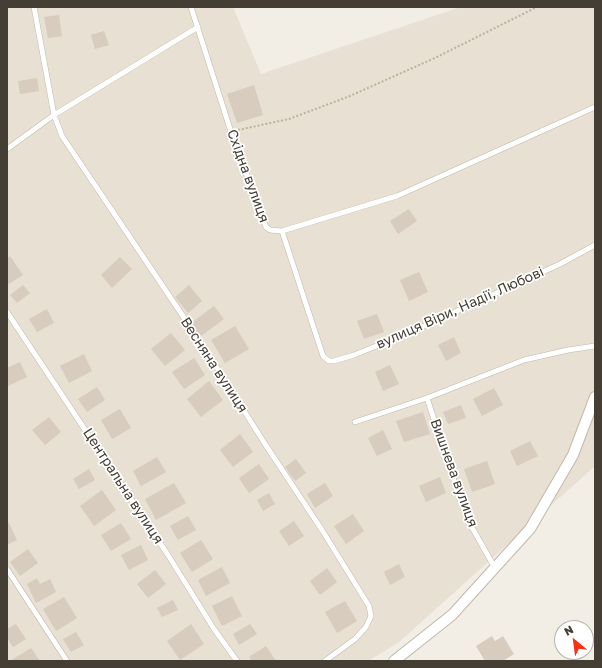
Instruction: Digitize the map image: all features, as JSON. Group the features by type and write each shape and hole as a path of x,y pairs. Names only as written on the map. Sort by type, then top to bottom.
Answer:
{"street":[{"path":"394,661 452,615 530,529 573,455 595,397"}],"lane":[{"name":"Весняна вулиця","path":"34,7 54,115 62,136 207,352 265,444 326,536 369,606 371,616 366,627 356,639 325,661"},
{"name":"Східна вулиця","path":"191,7 231,132 266,226 270,230 282,231 323,356"},
{"path":"7,149 54,115 198,27"},
{"path":"282,231 397,196 595,107"},
{"name":"вулиця Віри, Надії, Любові","path":"323,356 329,361 334,361 411,332 560,264 595,245"},
{"name":"Центральна вулиця","path":"7,312 168,555 214,629 237,661"},
{"path":"355,422 426,398 524,360 568,350 595,346"},
{"name":"Вишнева вулиця","path":"426,398 470,524 496,568"},
{"path":"7,569 67,661"}],"path":[{"path":"231,132 289,119 350,96 437,57 537,7"}],"shaded area":[{"path":"7,7 233,7 261,74 461,7 595,7 595,466 398,643 368,661 7,661"}],"building":[{"path":"59,15 62,36 48,38 44,17"},
{"path":"104,31 109,45 95,49 91,35"},
{"path":"37,78 39,91 20,94 18,81"},
{"path":"254,85 263,115 237,123 227,94"},
{"path":"409,209 417,221 398,234 390,221"},
{"path":"10,256 23,275 7,285 7,258"},
{"path":"120,257 132,269 112,288 101,275"},
{"path":"419,272 428,292 409,301 400,280"},
{"path":"23,285 30,293 17,303 10,295"},
{"path":"189,285 202,301 188,313 175,297"},
{"path":"214,306 224,319 201,336 191,323"},
{"path":"47,309 54,323 37,332 29,319"},
{"path":"377,314 384,332 364,339 357,321"},
{"path":"235,326 249,349 225,363 211,340"},
{"path":"171,333 185,350 165,366 151,349"},
{"path":"454,337 461,353 446,361 438,345"},
{"path":"84,354 92,371 69,383 60,366"},
{"path":"194,358 205,375 184,389 172,372"},
{"path":"20,362 27,377 8,386 7,368"},
{"path":"390,365 399,384 383,391 375,372"},
{"path":"209,381 223,400 201,417 187,399"},
{"path":"97,387 105,400 87,412 78,399"},
{"path":"494,388 503,405 482,416 473,399"},
{"path":"461,405 466,418 448,424 443,412"},
{"path":"120,409 131,428 112,439 101,420"},
{"path":"423,412 430,434 404,442 396,421"},
{"path":"49,417 61,432 45,445 32,430"},
{"path":"383,430 392,449 377,456 368,438"},
{"path":"240,434 253,452 233,467 220,450"},
{"path":"530,441 538,456 517,466 510,451"},
{"path":"157,457 166,472 141,486 133,471"},
{"path":"296,459 306,473 295,481 285,467"},
{"path":"487,461 495,484 472,492 464,469"},
{"path":"259,464 269,479 249,493 239,478"},
{"path":"89,469 95,480 79,489 73,479"},
{"path":"440,477 446,493 426,502 419,486"},
{"path":"174,483 186,503 156,520 145,499"},
{"path":"325,483 333,496 315,508 307,494"},
{"path":"102,490 116,510 94,526 80,506"},
{"path":"269,493 275,504 263,511 257,500"},
{"path":"353,514 364,531 346,544 334,526"},
{"path":"188,516 196,530 178,540 170,526"},
{"path":"294,521 304,536 289,546 279,531"},
{"path":"9,523 17,540 7,545 7,524"},
{"path":"121,523 131,539 111,551 101,535"},
{"path":"201,540 213,559 192,572 180,553"},
{"path":"141,545 148,560 129,570 121,555"},
{"path":"28,549 38,563 20,576 10,562"},
{"path":"399,564 405,577 390,585 384,572"},
{"path":"222,567 230,583 206,596 198,580"},
{"path":"327,568 337,582 320,595 310,581"},
{"path":"155,570 166,584 148,598 137,584"},
{"path":"37,578 40,584 50,579 56,592 36,603 27,584"},
{"path":"232,596 242,616 222,626 212,606"},
{"path":"64,597 77,618 56,631 43,609"},
{"path":"173,600 178,610 162,617 157,608"},
{"path":"345,601 357,621 337,633 325,612"},
{"path":"16,624 26,639 13,647 7,638 7,629"},
{"path":"191,624 204,644 180,660 167,641"},
{"path":"250,624 257,634 239,645 233,634"},
{"path":"76,632 84,645 71,652 63,639"},
{"path":"492,636 495,641 503,636 514,654 503,661 485,661 476,646"},
{"path":"266,646 276,661 252,661 249,657"},
{"path":"31,648 40,661 10,661"}]}
